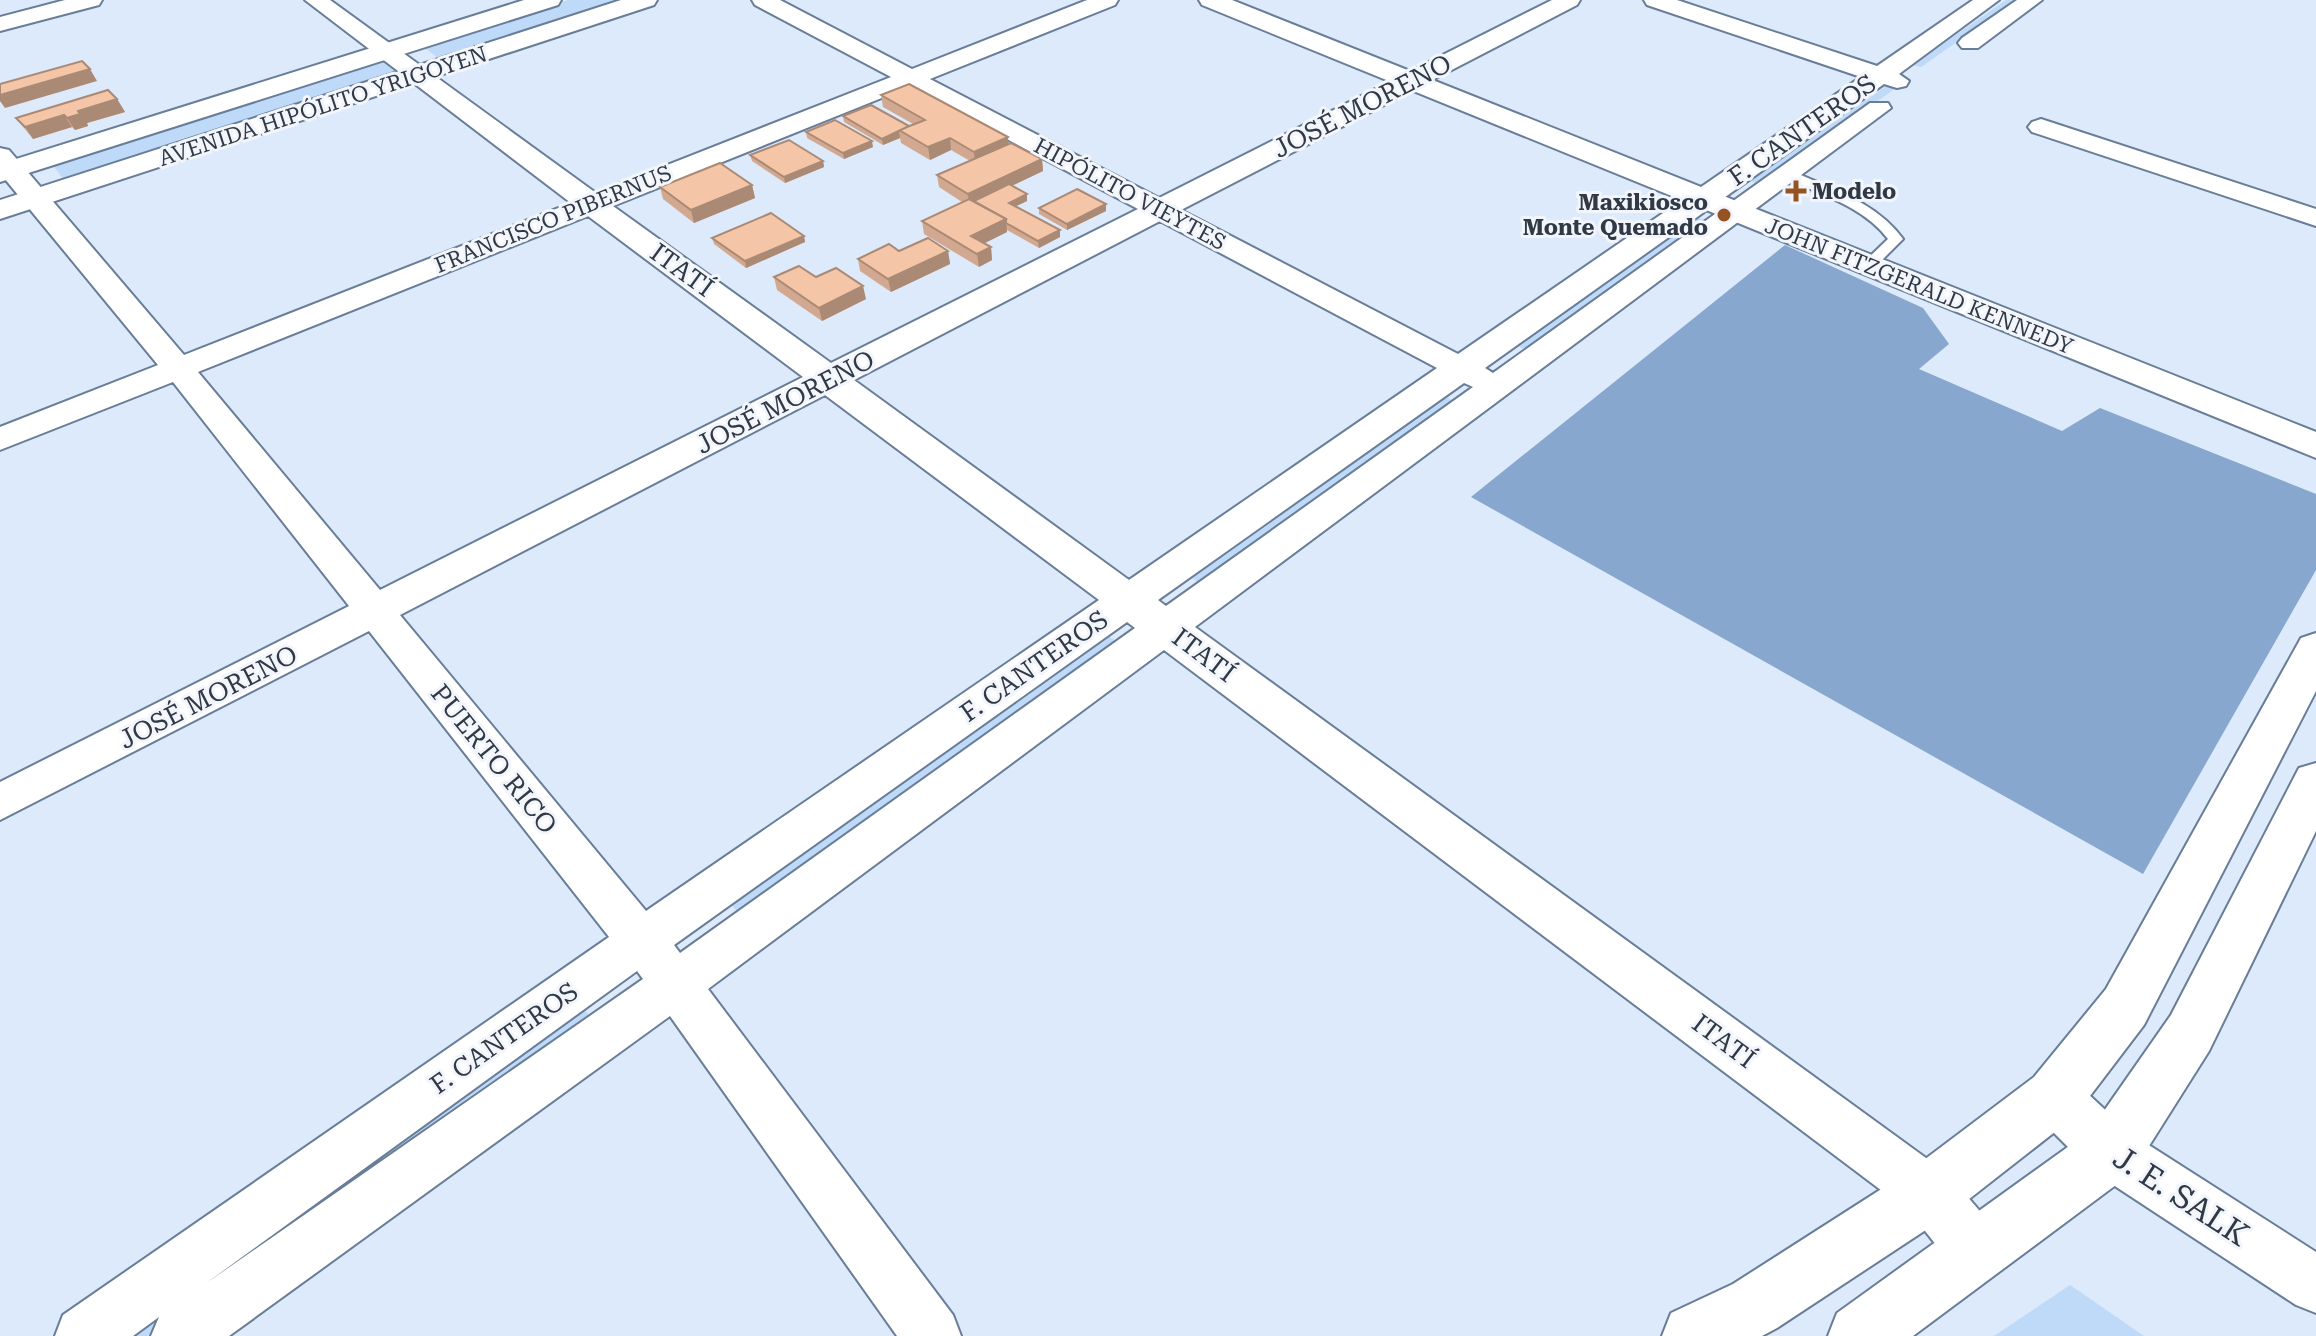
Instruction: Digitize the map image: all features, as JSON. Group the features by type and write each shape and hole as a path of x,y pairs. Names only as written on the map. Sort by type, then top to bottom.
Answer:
{"main road":[{"name":"AVENIDA HIPÓLITO YRIGOYEN","path":"9,182 386,51 549,0"},
{"name":"AVENIDA HIPÓLITO YRIGOYEN","path":"9,182 417,75 645,0"},
{"name":"JOHN FITZGERALD KENNEDY","path":"1211,0 2316,446"},
{"path":"1694,1336 1755,1306 1929,1193 2054,1097 2125,1007 2316,649"},
{"path":"1860,1336 2111,1152 2190,1033 2316,782"}],"street":[{"path":"0,24 91,0"},
{"name":"ITATÍ","path":"316,0 1929,1193 1976,1250"},
{"name":"HIPÓLITO VIEYTES","path":"763,0 1496,387"},
{"name":"FRANCISCO PIBERNUS","path":"0,439 1107,0"},
{"name":"JOSÉ MORENO","path":"0,802 1569,0"},
{"path":"1655,0 1895,81"},
{"name":"F. CANTEROS","path":"84,1336 641,941 1460,368 1720,206 1789,175 1988,0"},
{"name":"F. CANTEROS","path":"180,1336 676,984 1496,387 1720,206 1895,81 2031,0"},
{"path":"2041,127 2316,218"},
{"name":"PUERTO RICO","path":"9,182 178,368 676,984 932,1336"},
{"name":"J. E. SALK","path":"2054,1097 2111,1152 2316,1285"}],"lane":[{"path":"1789,175 1879,218 1890,230 1896,239 1868,266"}],"shaded area":[{"path":"568,0 634,0 455,59 437,57 426,49 429,44"},
{"path":"2006,0 2017,0 1921,67 1912,65"},
{"path":"384,60 399,74 64,180 54,167 66,157 369,61"},
{"path":"1888,85 1896,88 1759,184 1750,181"},
{"path":"1699,218 1708,221 1526,350 1516,345"},
{"path":"1785,245 1923,308 1949,344 1919,369 2062,431 2100,408 2316,494 2316,570 2143,874 1471,497"},
{"path":"1446,397 1456,402 1199,583 1189,576"},
{"path":"1110,637 1120,644 739,914 730,903"},
{"path":"584,1009 593,1020 148,1336 118,1336"},
{"path":"2070,1285 2144,1336 1994,1336"}],"building":[{"path":"82,61 90,69 0,95 0,84"},
{"path":"909,84 1008,137 974,152 950,138 928,147 899,130 925,120 881,95"},
{"path":"108,90 117,99 78,111 80,114 67,118 64,115 25,127 16,118"},
{"path":"871,105 909,126 882,139 843,116"},
{"path":"835,120 872,141 843,153 806,132"},
{"path":"789,140 823,161 784,177 750,155"},
{"path":"1011,143 1042,159 968,194 937,175"},
{"path":"720,163 752,185 691,210 660,187"},
{"path":"1009,184 1027,194 1009,203 1060,230 1038,241 974,201"},
{"path":"1077,189 1106,204 1067,224 1039,208"},
{"path":"969,199 1006,219 971,236 991,247 977,254 922,221"},
{"path":"771,213 804,236 745,261 712,238"},
{"path":"928,238 948,251 888,279 858,259 889,244 899,251"},
{"path":"799,266 816,277 836,268 863,286 819,308 774,277"}],"place":[{"name":"Modelo","path":"1796,191"},
{"name":"Maxikiosco Monte Quemado","path":"1724,215"}]}
